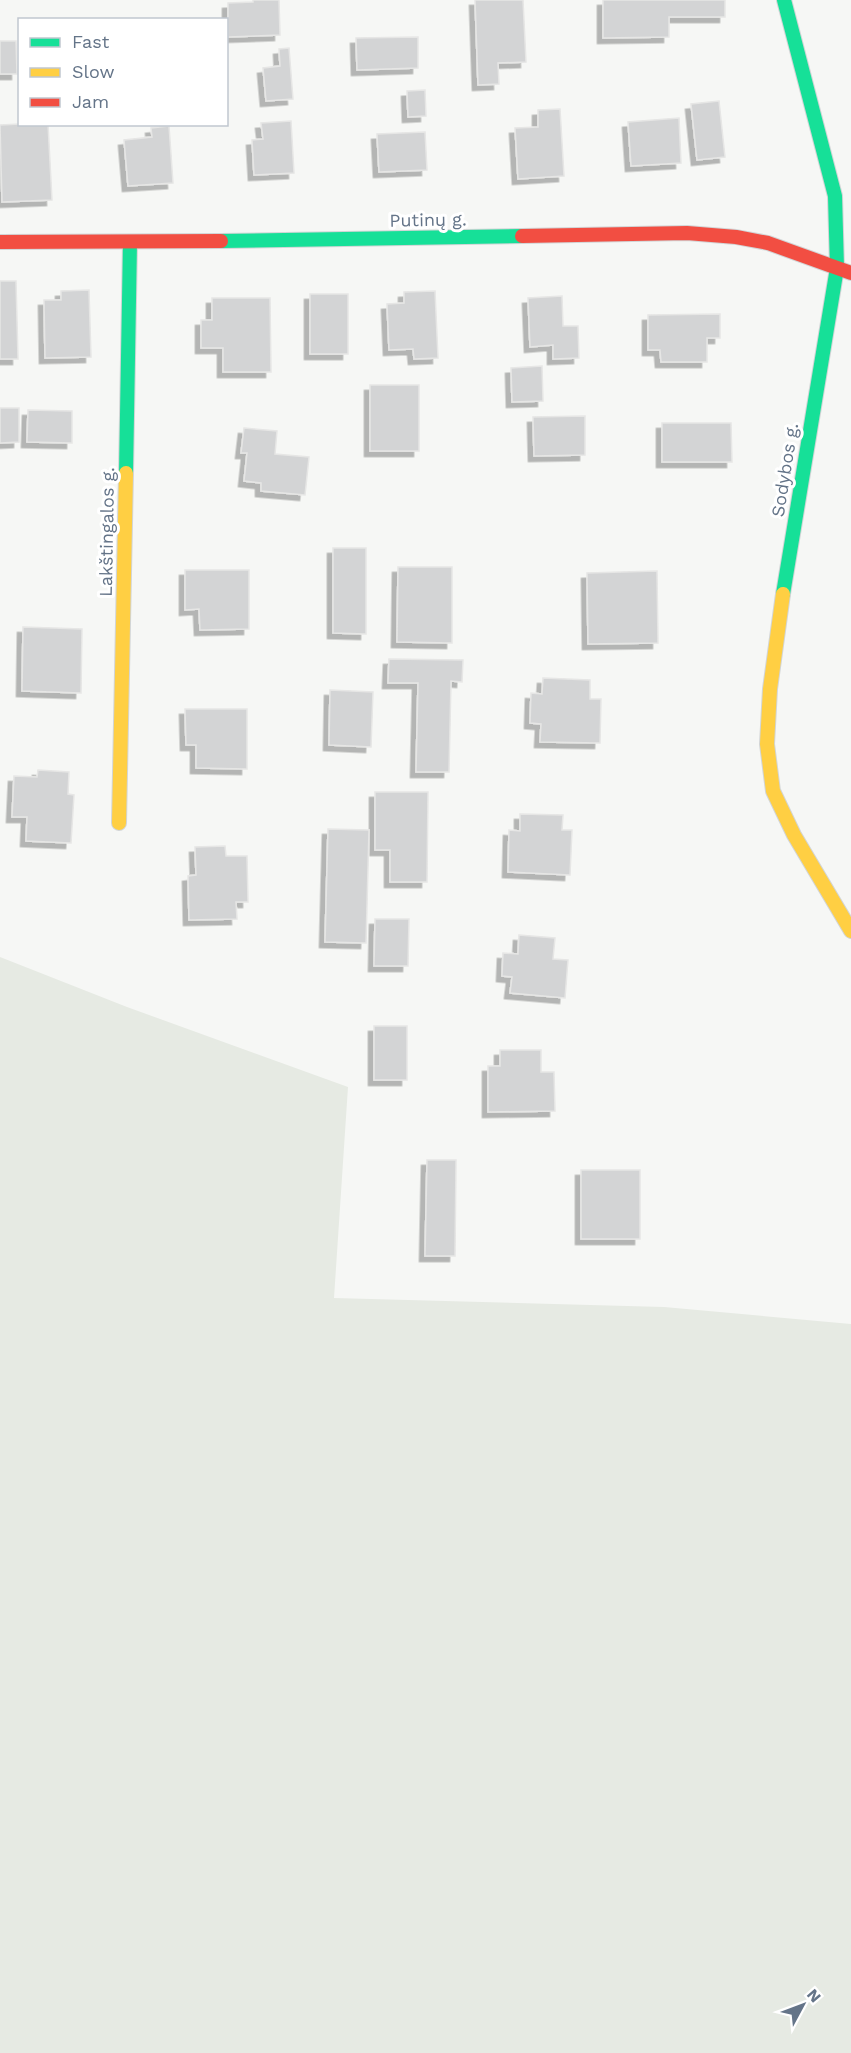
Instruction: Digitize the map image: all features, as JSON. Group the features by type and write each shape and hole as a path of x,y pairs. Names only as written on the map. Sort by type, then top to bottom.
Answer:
{"street":[{"name":"Sodybos g.","path":"784,0 835,196 837,268 778,627 770,689 767,744 773,792 794,835 851,931"},
{"name":"Putinų g.","path":"0,242 687,233 736,237 768,243 851,273"},
{"name":"Lakštingalos g.","path":"119,823 130,242"}],"shaded area":[{"path":"0,957 127,1007 348,1087 334,1298 664,1307 851,1324 851,2053 0,2053"}],"building":[{"path":"253,0 279,0 280,35 228,37 228,3 253,2"},
{"path":"475,0 523,0 526,62 498,63 499,84 478,85"},
{"path":"603,0 725,0 725,17 669,17 669,37 603,38"},
{"path":"418,37 418,68 357,70 356,38"},
{"path":"0,41 16,41 17,74 0,74"},
{"path":"289,48 293,99 266,101 263,68 280,66 279,49"},
{"path":"425,90 426,116 408,117 407,91"},
{"path":"719,101 725,157 697,160 691,104"},
{"path":"560,109 564,176 518,179 515,128 538,127 538,110"},
{"path":"679,118 681,163 631,166 628,122"},
{"path":"291,121 294,173 254,175 252,140 263,139 261,123"},
{"path":"0,125 48,126 52,200 2,202"},
{"path":"169,126 173,183 128,186 124,140 152,137 151,128"},
{"path":"425,132 427,170 379,172 377,134"},
{"path":"0,281 16,281 18,359 0,359"},
{"path":"89,290 91,357 45,358 44,300 61,300 61,291"},
{"path":"435,291 438,358 414,359 413,349 389,350 387,304 404,303 404,292"},
{"path":"310,294 348,294 348,354 310,354"},
{"path":"562,296 563,326 578,326 579,358 553,359 553,345 530,347 528,298"},
{"path":"212,298 270,298 271,372 223,372 223,348 201,348 201,320 212,320"},
{"path":"720,314 720,338 707,338 707,362 661,362 660,350 648,350 648,315"},
{"path":"542,366 543,401 512,402 511,368"},
{"path":"370,385 419,385 419,451 370,451"},
{"path":"0,408 19,408 19,442 0,443"},
{"path":"28,410 72,411 72,443 27,442"},
{"path":"585,416 585,455 534,456 533,417"},
{"path":"662,423 731,423 732,462 662,462"},
{"path":"244,428 277,431 275,454 309,457 305,495 261,491 261,483 244,481 247,453 241,453"},
{"path":"333,548 366,548 366,634 333,633"},
{"path":"398,567 452,567 452,643 397,642"},
{"path":"185,570 249,570 249,629 200,630 199,609 185,610"},
{"path":"657,571 658,643 588,644 587,573"},
{"path":"23,627 82,629 81,693 22,691"},
{"path":"389,659 463,660 462,682 451,681 449,772 416,772 418,683 388,683"},
{"path":"543,678 590,680 590,699 601,699 600,743 540,742 541,724 530,723 531,693 542,694"},
{"path":"330,690 373,692 371,747 329,745"},
{"path":"185,709 247,709 247,769 196,768 196,745 186,745"},
{"path":"38,770 69,772 68,794 74,795 71,843 26,841 27,817 12,817 14,776 37,777"},
{"path":"375,792 428,792 427,882 390,882 390,850 375,850"},
{"path":"520,814 563,815 562,830 572,830 570,875 508,872 509,830 520,831"},
{"path":"328,829 369,830 366,943 325,942"},
{"path":"225,846 226,856 247,856 248,902 236,902 237,919 189,920 188,876 196,875 195,847"},
{"path":"375,919 409,919 408,966 374,966"},
{"path":"519,935 555,938 553,959 568,960 565,998 510,993 512,977 502,976 503,953 518,954"},
{"path":"374,1026 407,1026 407,1080 374,1080"},
{"path":"500,1050 541,1050 541,1072 554,1072 555,1111 488,1112 488,1066 500,1066"},
{"path":"427,1160 456,1160 455,1256 425,1256"},
{"path":"581,1170 640,1170 640,1239 581,1239"}],"traffic: fast":[{"path":"783,594 837,268 835,196 784,0"},
{"path":"221,241 522,236"},
{"path":"126,473 130,242"}],"traffic: slow":[{"path":"119,823 126,473"},
{"path":"783,594 770,689 767,744 773,791 794,835 851,931"}],"traffic: jam":[{"path":"522,236 687,233 736,237 768,243 851,273"},
{"path":"0,242 221,241"}]}
